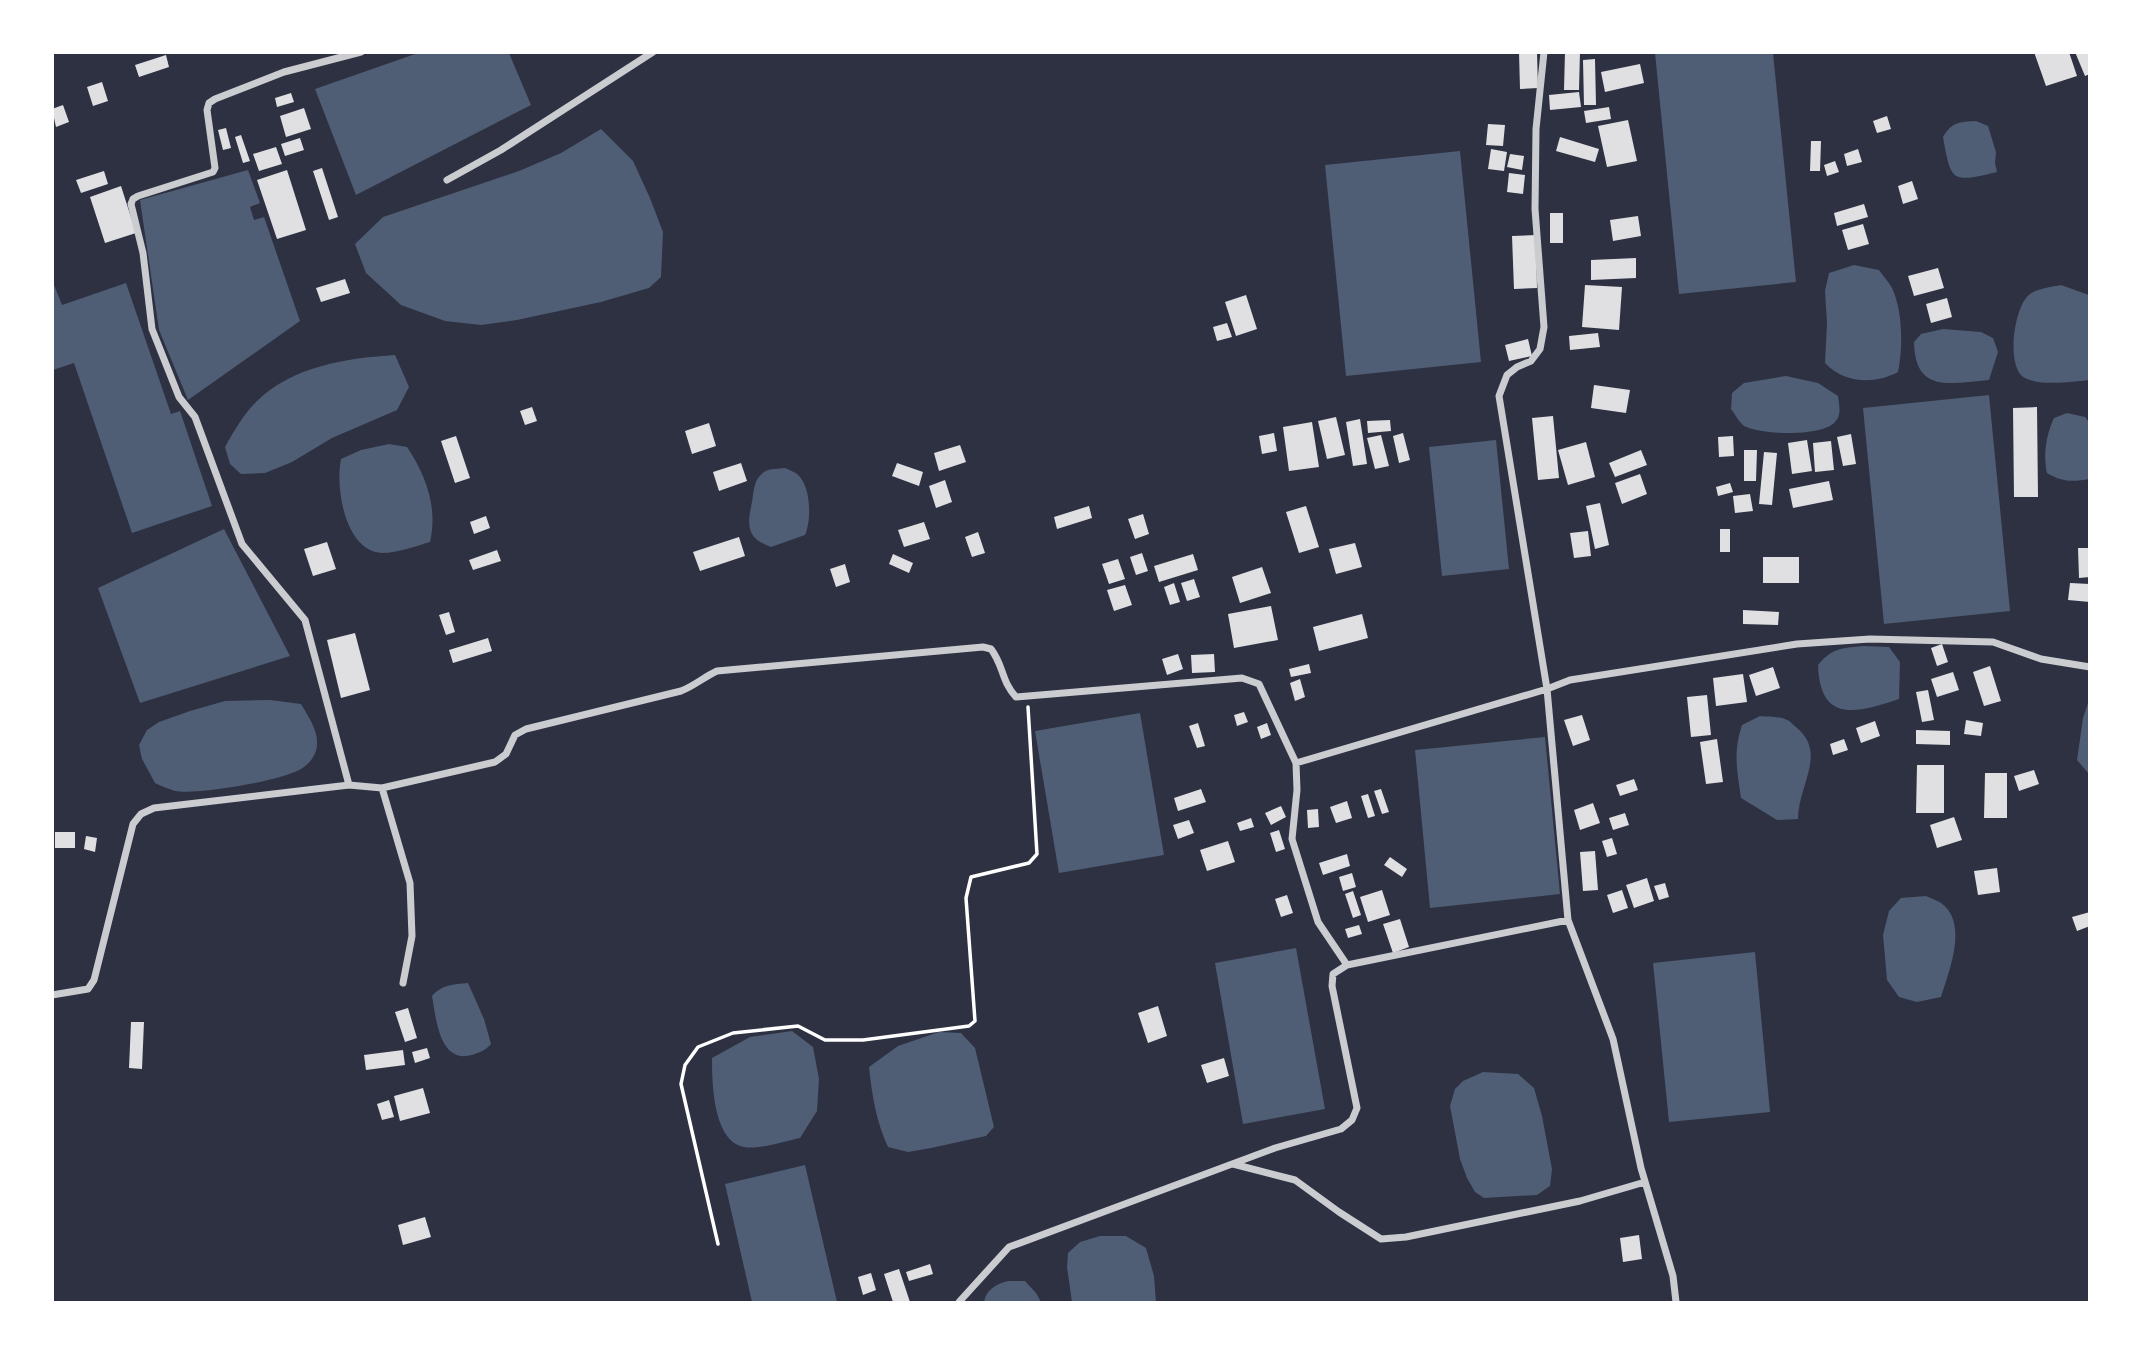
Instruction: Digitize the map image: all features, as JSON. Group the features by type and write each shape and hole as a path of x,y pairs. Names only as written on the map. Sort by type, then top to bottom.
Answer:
{"street":[{"path":"349,785 305,620 242,544 195,417 179,397 152,328 143,253 131,204 138,196 213,172 215,168 207,110 209,103 215,99 284,72 362,52"},
{"path":"447,180 500,150 653,52"},
{"path":"1544,52 1536,129 1535,195 1544,327 1539,349 1531,360 1507,375 1499,396 1548,689 1568,920 1613,1039 1645,1182 1672,1276 1676,1303"},
{"path":"1296,763 1548,689 1570,680 1797,644 1870,639 1993,642 2041,659 2090,667"},
{"path":"52,995 88,989 94,980 134,824 141,814 154,808 349,785 382,788 495,762 506,754 514,735 526,729 681,691 717,671 983,647 991,649 998,658 1006,687 1016,697 1242,678 1259,684 1296,763 1297,790 1292,839 1318,922 1347,965"},
{"path":"382,788 410,883 412,936 403,983"},
{"path":"959,1303 1009,1247 1275,1148 1341,1129 1352,1120 1357,1108 1332,986 1334,974 1347,965 1568,920"},
{"path":"1233,1164 1295,1180 1381,1239 1406,1237 1580,1201 1645,1182"}],"path":[{"path":"718,1244 681,1084 685,1065 698,1047 733,1033 798,1026 825,1040 863,1040 969,1027 975,1021 966,898 971,877 1029,863 1037,854 1028,698"}],"water":[{"path":"418,53 509,53 531,105 356,195 315,89"},
{"path":"1655,53 1773,53 1796,282 1679,294"},
{"path":"1976,121 1988,126 1996,152 1997,172 1962,178 1951,171 1943,137 1956,124"},
{"path":"601,129 633,161 663,232 661,277 649,288 601,302 481,325 445,321 401,305 366,273 355,244 383,217 519,171 561,153"},
{"path":"1460,151 1481,362 1346,376 1325,165"},
{"path":"248,170 260,203 250,207 254,220 264,217 300,321 188,400 159,330 140,200"},
{"path":"1854,265 1879,270 1896,297 1901,341 1898,372 1879,379 1850,378 1832,370 1825,363 1825,291 1829,273"},
{"path":"52,280 62,305 126,283 171,414 180,411 212,506 132,533 74,363 53,370"},
{"path":"2061,285 2089,295 2089,380 2056,383 2025,378 2015,362 2014,350 2020,310 2030,294"},
{"path":"1943,329 1981,332 1993,338 1998,352 1989,380 1948,383 1928,378 1916,359 1914,342 1921,334"},
{"path":"395,355 409,387 397,410 332,438 292,462 265,473 241,474 230,464 225,447 247,412 270,390 303,372 321,366"},
{"path":"1786,376 1818,383 1838,396 1839,413 1835,422 1818,430 1791,433 1744,426 1731,409 1732,393 1744,383"},
{"path":"1989,395 2010,611 1884,624 1863,408"},
{"path":"2067,413 2085,417 2089,422 2089,479 2068,480 2047,473 2045,452 2049,431 2054,418"},
{"path":"1496,440 1509,569 1442,576 1429,447"},
{"path":"389,444 407,447 420,469 429,492 432,529 430,542 401,551 382,553 369,550 351,530 342,501 340,471 341,459 361,450"},
{"path":"785,468 796,473 805,485 809,502 807,528 805,535 771,547 753,535 749,517 758,479 771,469"},
{"path":"224,529 290,656 140,703 98,588"},
{"path":"1864,646 1889,647 1900,662 1899,699 1855,710 1833,705 1820,684 1818,665 1834,652"},
{"path":"270,700 301,704 312,723 317,748 312,759 303,768 257,783 202,791 175,791 155,783 142,759 139,745 147,730 159,722 225,701"},
{"path":"2089,700 2090,774 2077,760 2083,718"},
{"path":"1140,713 1164,855 1059,873 1035,731"},
{"path":"1760,716 1790,721 1805,737 1810,748 1811,759 1798,819 1777,820 1741,798 1737,762 1739,735 1742,725"},
{"path":"1545,737 1560,894 1430,908 1415,750"},
{"path":"1926,896 1941,903 1949,912 1954,922 1954,948 1941,997 1917,1002 1899,997 1887,980 1883,935 1889,911 1901,898"},
{"path":"1296,948 1325,1109 1243,1124 1215,963"},
{"path":"1755,952 1770,1112 1669,1122 1653,963"},
{"path":"468,983 484,1019 491,1044 480,1052 461,1056 452,1053 441,1037 432,996 444,987"},
{"path":"792,1031 813,1047 819,1079 817,1111 800,1138 772,1145 744,1147 726,1134 720,1123 714,1096 712,1058 750,1037"},
{"path":"939,1032 961,1033 975,1048 994,1127 986,1136 931,1148 908,1152 888,1147 875,1108 869,1067 898,1046"},
{"path":"1483,1072 1518,1074 1534,1088 1552,1169 1550,1186 1537,1195 1484,1198 1475,1192 1467,1178 1460,1159 1450,1106 1455,1089 1463,1081"},
{"path":"805,1165 837,1302 752,1302 725,1184"},
{"path":"1100,1236 1126,1236 1146,1248 1154,1276 1156,1302 1072,1302 1067,1267 1068,1253 1080,1242"},
{"path":"1008,1281 1025,1281 1041,1302 984,1302 992,1288"}],"building":[{"path":"1519,52 1537,52 1538,88 1520,89"},
{"path":"1565,52 1580,52 1579,90 1564,90"},
{"path":"2034,52 2069,52 2077,76 2046,86"},
{"path":"2075,52 2090,52 2090,74 2085,76"},
{"path":"166,55 169,67 139,77 135,65"},
{"path":"1595,59 1596,105 1584,105 1583,60"},
{"path":"1640,64 1644,83 1605,92 1601,72"},
{"path":"102,82 108,101 93,106 87,87"},
{"path":"1579,92 1581,107 1550,110 1549,95"},
{"path":"291,93 294,102 277,107 275,98"},
{"path":"63,105 69,122 56,127 52,109"},
{"path":"1609,107 1611,119 1586,123 1584,111"},
{"path":"304,108 311,129 286,137 280,116"},
{"path":"1887,116 1891,129 1877,133 1873,121"},
{"path":"1628,120 1637,161 1607,167 1598,126"},
{"path":"1488,124 1505,125 1503,146 1486,145"},
{"path":"226,128 231,148 223,150 218,130"},
{"path":"241,135 250,161 243,163 235,137"},
{"path":"1560,137 1599,149 1595,162 1556,151"},
{"path":"300,138 304,150 285,156 281,144"},
{"path":"1811,141 1821,141 1820,171 1810,171"},
{"path":"276,147 282,164 259,171 253,154"},
{"path":"1491,149 1507,152 1504,171 1488,169"},
{"path":"1858,149 1862,162 1847,166 1844,154"},
{"path":"1510,154 1524,156 1522,170 1507,167"},
{"path":"1835,161 1839,172 1827,176 1824,165"},
{"path":"322,168 338,217 329,220 313,171"},
{"path":"287,170 306,230 277,239 257,180"},
{"path":"104,171 108,184 81,193 76,180"},
{"path":"1509,173 1525,175 1523,194 1507,192"},
{"path":"1912,181 1918,199 1903,204 1898,186"},
{"path":"121,186 136,233 105,243 90,197"},
{"path":"1864,204 1868,217 1837,226 1834,213"},
{"path":"1550,213 1563,213 1563,243 1550,243"},
{"path":"1638,216 1641,236 1613,241 1610,220"},
{"path":"1863,224 1869,244 1848,250 1842,230"},
{"path":"1536,235 1537,288 1514,289 1512,236"},
{"path":"1636,258 1636,278 1591,280 1591,260"},
{"path":"1938,268 1944,288 1914,296 1908,276"},
{"path":"345,279 350,293 321,302 316,288"},
{"path":"1585,285 1622,287 1619,330 1582,327"},
{"path":"1246,295 1257,329 1236,336 1225,302"},
{"path":"1947,298 1952,317 1931,323 1926,304"},
{"path":"1227,323 1232,337 1217,341 1213,327"},
{"path":"1598,333 1600,347 1570,350 1569,336"},
{"path":"1528,339 1532,356 1509,361 1505,345"},
{"path":"1594,385 1630,390 1626,413 1591,408"},
{"path":"532,407 537,421 525,425 520,411"},
{"path":"2037,407 2038,497 2014,497 2013,408"},
{"path":"1553,416 1559,478 1538,480 1532,418"},
{"path":"1336,417 1345,455 1327,459 1318,421"},
{"path":"1360,419 1367,464 1353,466 1346,422"},
{"path":"1390,420 1391,431 1368,433 1367,421"},
{"path":"1312,422 1319,467 1289,471 1283,427"},
{"path":"709,423 716,446 692,454 685,431"},
{"path":"1274,433 1277,451 1262,454 1259,436"},
{"path":"1403,433 1410,460 1399,463 1393,436"},
{"path":"1851,434 1856,464 1843,466 1837,437"},
{"path":"1381,435 1389,466 1375,469 1367,438"},
{"path":"456,436 470,478 455,483 441,441"},
{"path":"1733,436 1734,456 1719,457 1718,437"},
{"path":"1807,440 1812,471 1792,474 1788,443"},
{"path":"1831,441 1834,470 1815,472 1813,443"},
{"path":"1586,442 1595,477 1568,485 1558,450"},
{"path":"960,445 966,462 939,471 934,453"},
{"path":"1641,450 1647,465 1615,477 1609,463"},
{"path":"1744,450 1757,450 1756,481 1744,481"},
{"path":"1764,452 1777,453 1772,505 1759,504"},
{"path":"741,463 747,481 719,491 713,472"},
{"path":"897,463 923,472 919,486 892,476"},
{"path":"1640,474 1647,494 1622,504 1615,483"},
{"path":"945,480 952,502 936,508 929,486"},
{"path":"1829,481 1833,500 1793,508 1789,489"},
{"path":"1730,483 1733,492 1718,496 1716,487"},
{"path":"1750,494 1753,511 1735,513 1733,496"},
{"path":"1600,503 1609,545 1595,549 1586,506"},
{"path":"1089,506 1092,518 1057,529 1054,517"},
{"path":"1306,506 1319,547 1299,553 1286,512"},
{"path":"1143,514 1149,534 1135,539 1128,519"},
{"path":"486,516 490,528 474,534 470,522"},
{"path":"924,522 930,539 904,547 898,530"},
{"path":"1720,529 1730,529 1730,552 1720,552"},
{"path":"1588,531 1591,556 1574,558 1570,533"},
{"path":"978,532 985,553 972,557 965,537"},
{"path":"739,537 745,556 700,571 693,552"},
{"path":"327,542 336,569 313,576 304,549"},
{"path":"1355,543 1362,567 1336,574 1329,549"},
{"path":"2078,548 2090,548 2090,577 2079,578"},
{"path":"497,550 501,561 473,570 469,560"},
{"path":"1142,553 1148,571 1136,575 1130,557"},
{"path":"893,554 913,563 909,573 889,564"},
{"path":"1193,554 1198,570 1159,582 1154,566"},
{"path":"1763,557 1799,557 1799,583 1763,583"},
{"path":"1118,559 1125,579 1109,584 1102,564"},
{"path":"845,564 850,582 836,587 830,569"},
{"path":"1262,567 1271,593 1240,603 1232,577"},
{"path":"1194,579 1200,597 1187,601 1181,583"},
{"path":"1174,583 1180,602 1170,605 1164,587"},
{"path":"2070,583 2090,584 2090,602 2068,600"},
{"path":"1125,585 1132,605 1114,611 1107,590"},
{"path":"1271,606 1278,640 1234,648 1228,614"},
{"path":"1743,610 1779,612 1778,625 1743,624"},
{"path":"449,612 455,632 446,635 439,615"},
{"path":"1362,614 1368,638 1319,651 1313,627"},
{"path":"355,633 370,690 341,698 327,640"},
{"path":"488,638 492,651 453,663 449,650"},
{"path":"1942,644 1948,662 1937,666 1931,648"},
{"path":"1178,654 1183,669 1167,675 1162,659"},
{"path":"1214,654 1215,672 1192,673 1191,655"},
{"path":"1309,664 1311,673 1291,677 1289,669"},
{"path":"1990,666 2001,701 1984,706 1973,672"},
{"path":"1773,667 1780,688 1756,696 1749,675"},
{"path":"1953,672 1959,690 1937,697 1931,679"},
{"path":"1743,674 1747,702 1716,706 1713,678"},
{"path":"1300,679 1305,697 1295,701 1290,683"},
{"path":"1928,690 1934,720 1922,722 1916,692"},
{"path":"1707,695 1711,735 1691,737 1687,697"},
{"path":"1244,712 1248,722 1237,726 1234,715"},
{"path":"1582,715 1590,740 1573,746 1564,720"},
{"path":"1966,720 1983,723 1981,736 1964,734"},
{"path":"1875,721 1880,736 1861,743 1856,728"},
{"path":"1198,723 1205,746 1197,748 1189,726"},
{"path":"1267,723 1271,735 1261,739 1257,727"},
{"path":"1916,730 1950,731 1950,745 1916,744"},
{"path":"1717,739 1723,782 1706,784 1700,742"},
{"path":"1844,739 1848,750 1833,755 1830,744"},
{"path":"1917,765 1944,765 1944,813 1916,813"},
{"path":"2034,770 2039,784 2019,791 2014,776"},
{"path":"1985,773 2007,773 2007,818 1984,818"},
{"path":"1634,779 1638,790 1620,796 1616,785"},
{"path":"1201,789 1206,802 1178,811 1174,798"},
{"path":"1381,789 1389,812 1382,814 1374,791"},
{"path":"1368,794 1375,816 1368,818 1361,796"},
{"path":"1347,801 1352,818 1336,823 1330,807"},
{"path":"1593,803 1600,823 1580,830 1574,810"},
{"path":"1281,806 1286,817 1271,825 1265,813"},
{"path":"1318,809 1319,827 1308,828 1307,810"},
{"path":"1625,813 1629,825 1613,830 1609,818"},
{"path":"1954,817 1962,840 1937,848 1930,825"},
{"path":"1251,818 1254,827 1240,831 1237,823"},
{"path":"1189,820 1194,833 1178,839 1173,825"},
{"path":"1279,830 1285,849 1276,852 1270,833"},
{"path":"55,832 75,832 75,848 55,848"},
{"path":"86,836 97,838 95,852 84,849"},
{"path":"1612,838 1617,854 1607,857 1602,841"},
{"path":"1228,841 1235,862 1207,871 1200,850"},
{"path":"1595,851 1598,890 1583,891 1580,852"},
{"path":"1347,854 1350,866 1323,875 1319,863"},
{"path":"1390,857 1407,869 1402,877 1384,865"},
{"path":"1997,868 2000,892 1978,895 1974,871"},
{"path":"1352,873 1356,887 1343,891 1339,877"},
{"path":"1647,878 1654,901 1634,908 1626,885"},
{"path":"1665,883 1669,897 1659,900 1654,886"},
{"path":"1382,890 1390,915 1368,922 1360,897"},
{"path":"1622,890 1628,908 1613,913 1607,895"},
{"path":"1353,891 1361,915 1353,918 1345,894"},
{"path":"1287,895 1293,913 1281,917 1275,899"},
{"path":"2090,912 2090,926 2077,931 2072,917"},
{"path":"1400,919 1409,947 1393,953 1383,924"},
{"path":"1359,925 1362,934 1348,938 1345,929"},
{"path":"1158,1006 1167,1036 1148,1043 1138,1013"},
{"path":"408,1008 417,1038 405,1042 395,1012"},
{"path":"131,1022 144,1022 142,1069 129,1068"},
{"path":"427,1048 430,1058 415,1063 412,1052"},
{"path":"403,1050 405,1065 366,1070 364,1055"},
{"path":"1224,1058 1229,1076 1207,1083 1201,1065"},
{"path":"423,1088 430,1113 400,1121 394,1096"},
{"path":"389,1100 394,1117 382,1120 377,1104"},
{"path":"425,1217 431,1237 403,1245 398,1225"},
{"path":"1639,1235 1642,1259 1623,1262 1620,1238"},
{"path":"930,1264 933,1274 909,1281 906,1272"},
{"path":"899,1269 910,1302 893,1302 884,1274"},
{"path":"871,1273 876,1290 863,1295 858,1277"}]}
